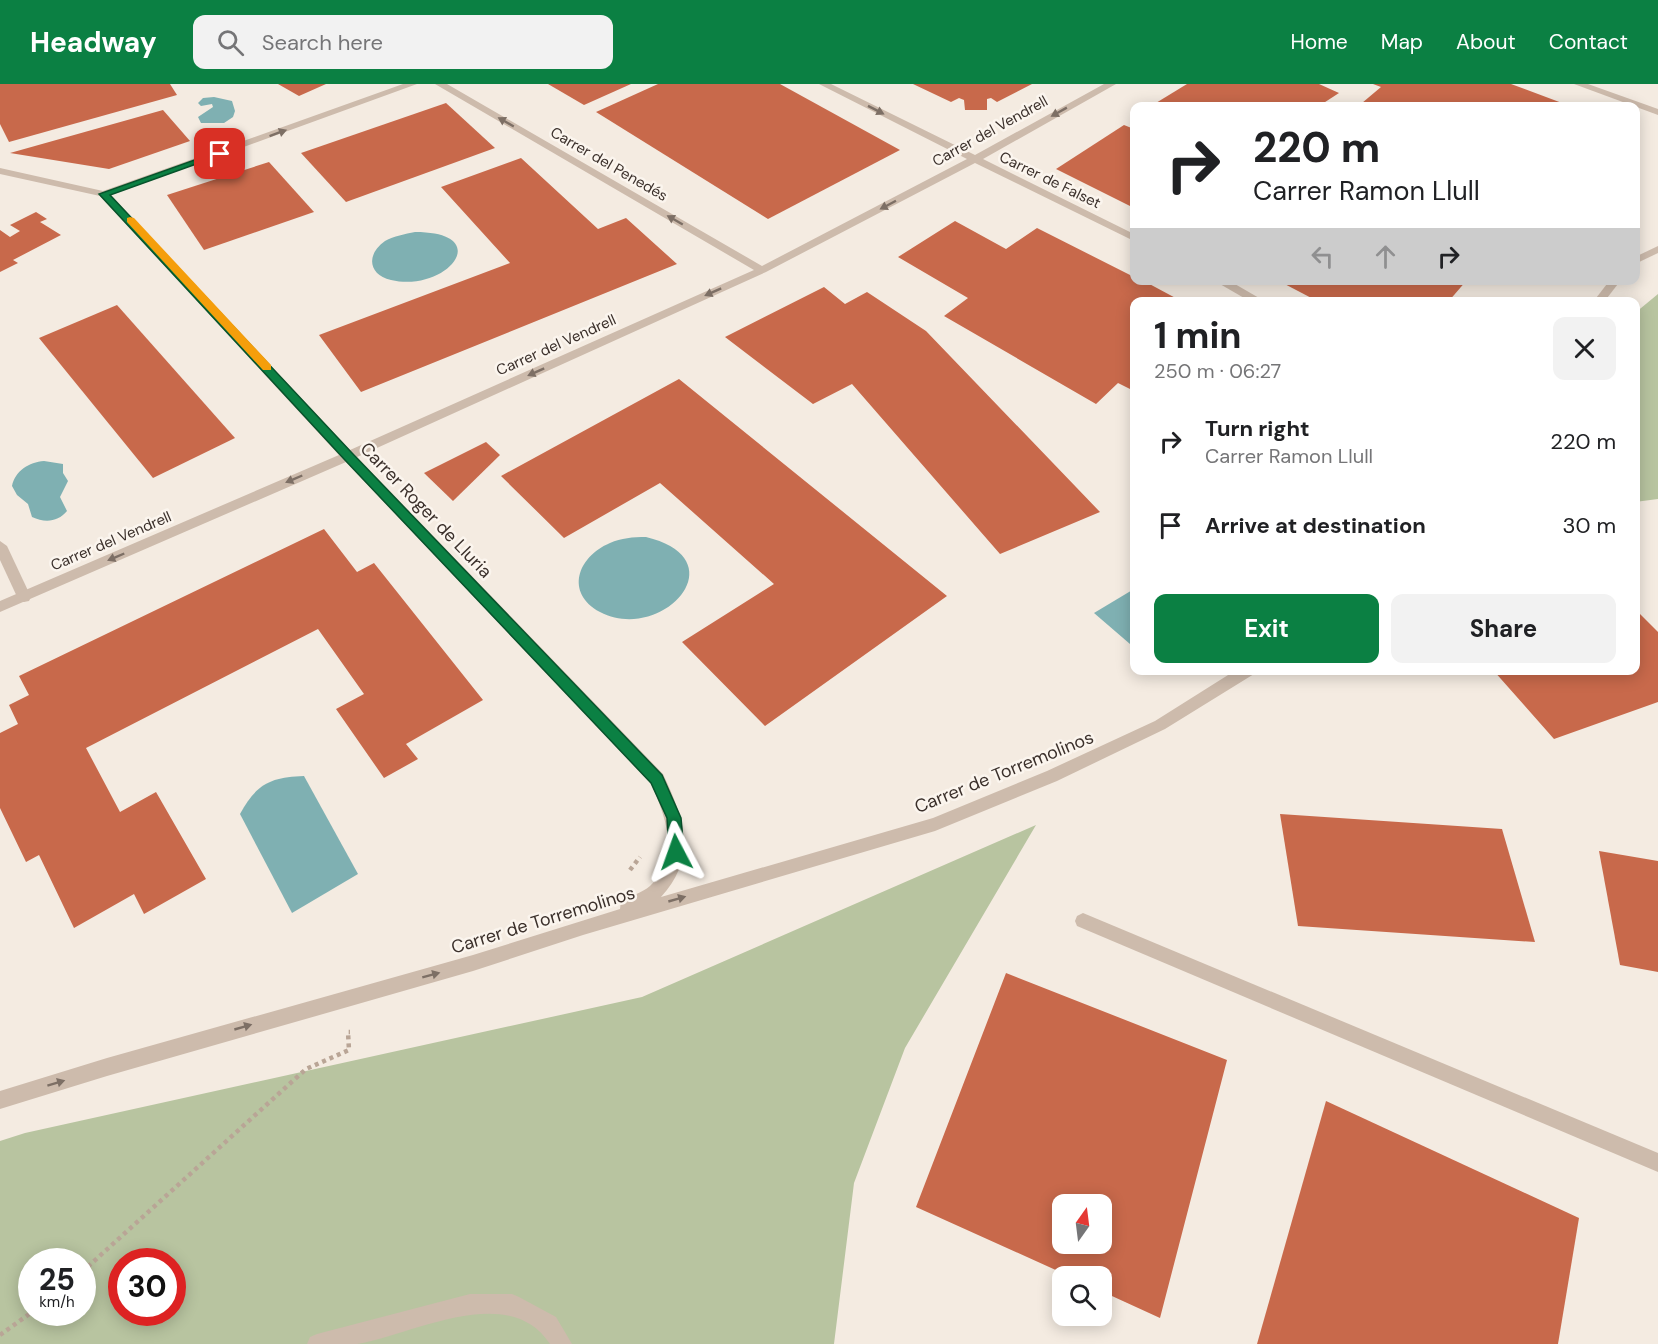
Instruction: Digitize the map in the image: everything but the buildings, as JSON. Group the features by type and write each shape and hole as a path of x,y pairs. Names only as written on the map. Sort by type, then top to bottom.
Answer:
{"street":[{"path":"0,171 104,194 412,84"},
{"name":"Carrer del Penedés","path":"440,84 762,270"},
{"name":"Carrer de Falset","path":"824,84 1130,236"},
{"name":"Carrer del Vendrell","path":"0,607 348,456 762,270 975,159 1111,84"},
{"path":"1579,84 1630,102"},
{"path":"1640,106 1658,112"},
{"name":"Carrer Roger de Lluria","path":"104,194 348,456 657,779 674,818 676,852 669,877 654,893 583,927"},
{"path":"1640,258 1658,249"},
{"path":"1228,285 1251,297"},
{"path":"1602,297 1612,285"},
{"path":"0,546 24,597"},
{"name":"Carrer de Torremolinos","path":"0,1100 152,1053 473,963 583,927 935,824 1052,776 1160,725 1241,675"},
{"path":"1083,921 1658,1163"},
{"path":"317,1344 470,1304 513,1304 549,1324 562,1344"}],"path":[{"path":"96,1259 306,1069"},
{"path":"0,1335 18,1322"}],"green space":[{"path":"1658,294 1658,499 1640,501 1640,309"},
{"path":"1036,825 905,1048 854,1183 834,1344 0,1344 0,1141 25,1133 642,997"}],"water":[{"path":"214,97 232,101 235,111 233,117 224,123 201,123 198,117 213,107 212,104 201,106 198,103 203,98"},
{"path":"415,232 440,235 453,241 458,251 454,261 445,271 430,278 411,282 391,280 378,274 372,264 372,258 379,246 392,238"},
{"path":"44,461 63,464 63,473 68,481 60,497 67,511 51,520 32,517 28,504 17,495 12,486 16,476 24,468"},
{"path":"646,537 674,548 687,563 689,579 681,595 666,608 646,617 623,619 600,612 582,595 579,586 583,566 599,549 614,541"},
{"path":"1130,591 1130,644 1094,613"},
{"path":"304,776 358,874 292,913 240,814 252,796 266,784 282,778"}],"slow traffic":[{"path":"130,220 267,367"}],"route":[{"path":"220,154 104,194 348,456 657,779 674,818 676,852"}]}
